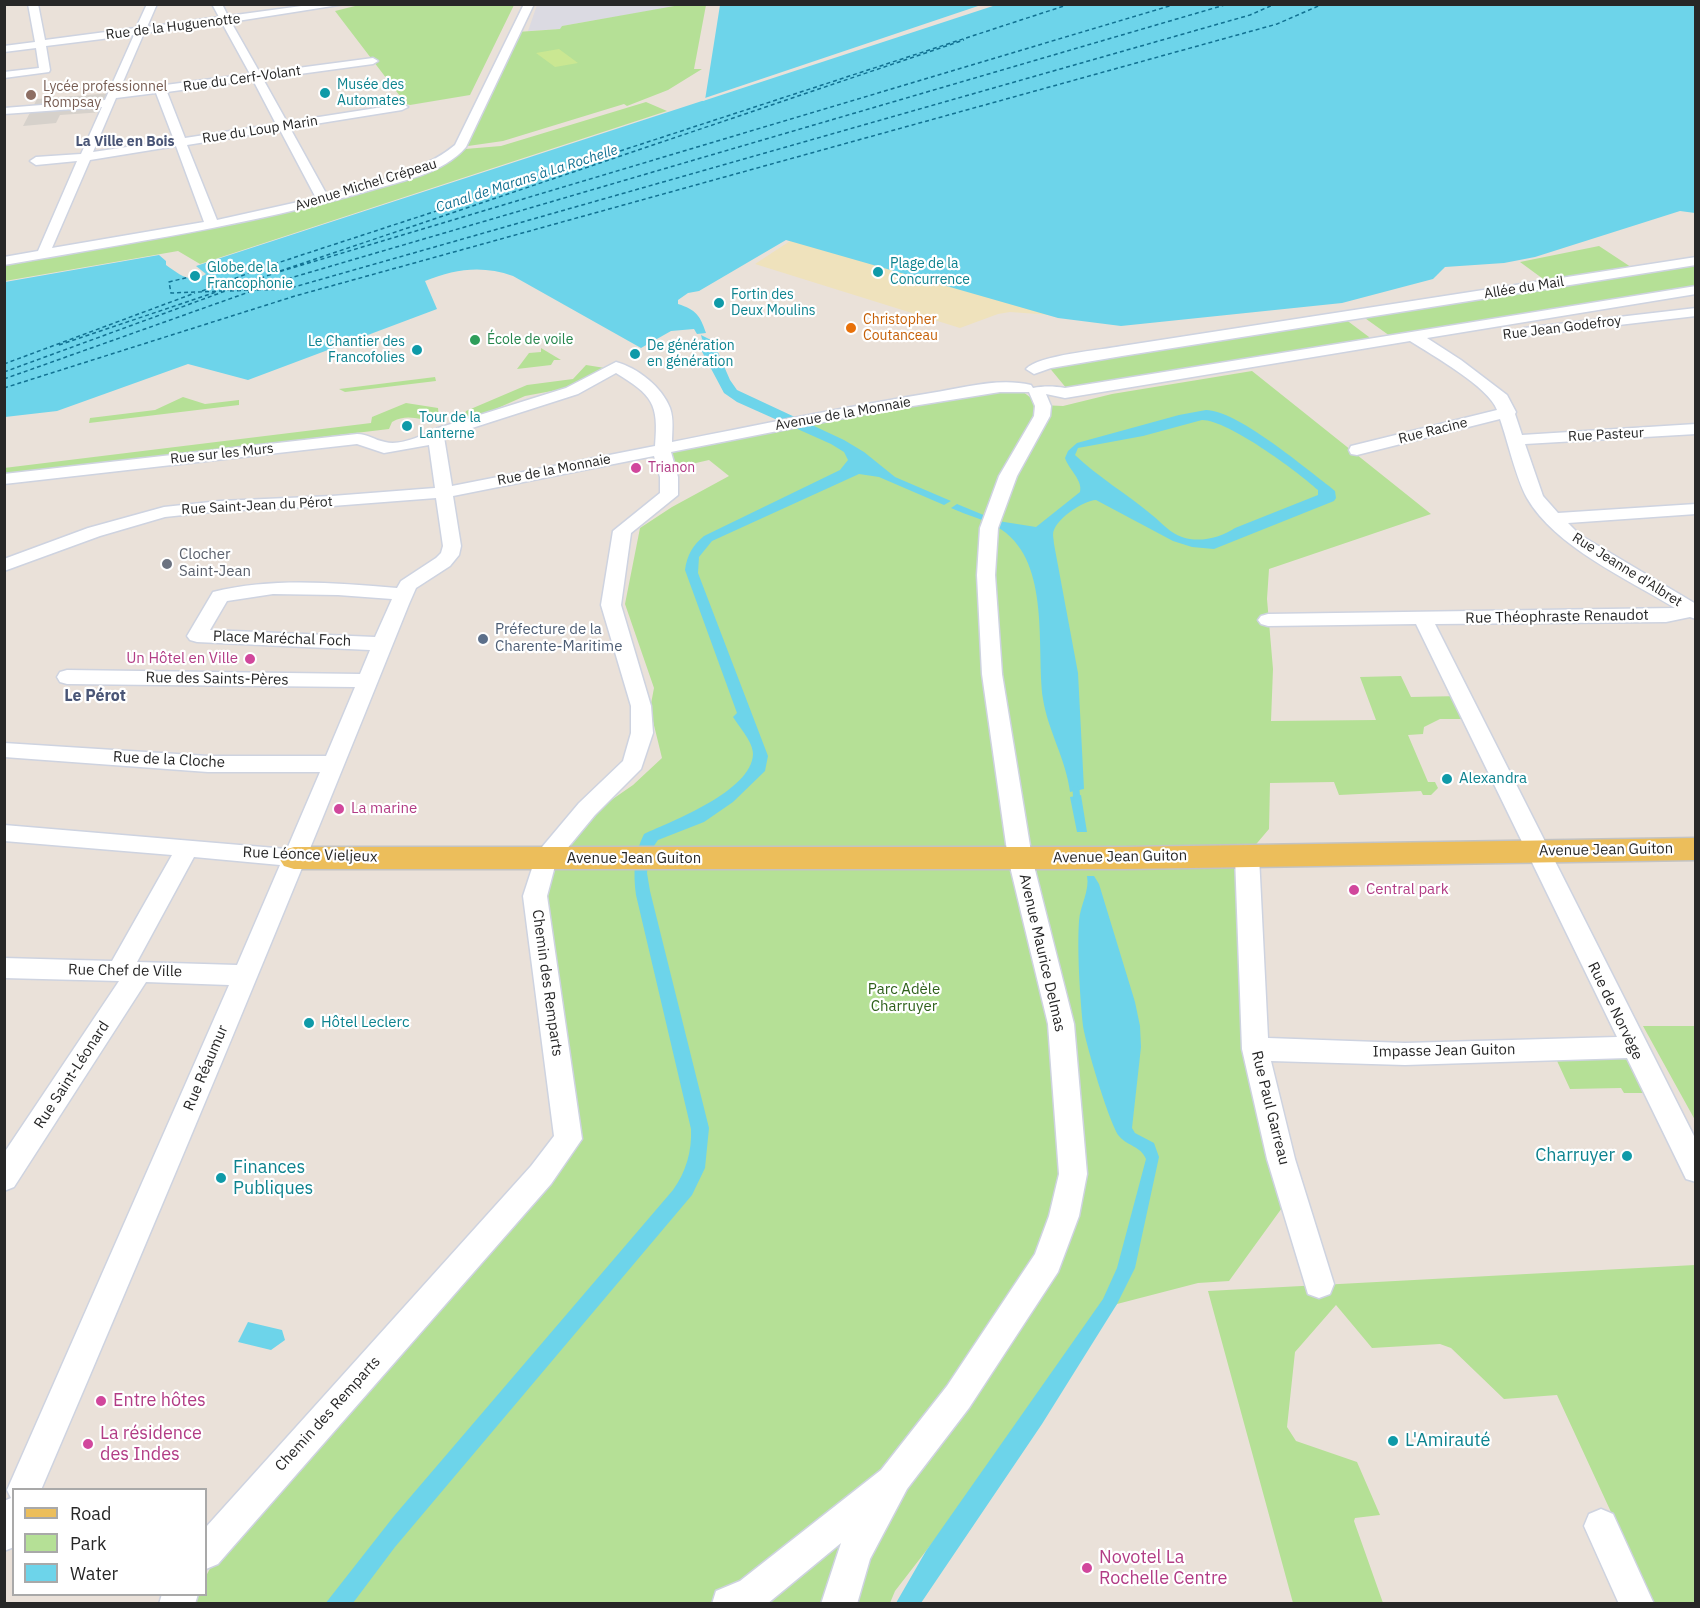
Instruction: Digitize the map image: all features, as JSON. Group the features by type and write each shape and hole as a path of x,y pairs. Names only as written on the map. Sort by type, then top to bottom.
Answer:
{"main road":[{"name":"Avenue Jean Guiton","path":"545,859 1020,858 1695,849"},
{"name":"Rue Léonce Vieljeux","path":"294,858 545,859"}],"street":[{"path":"4,75 45,70 33,4"},
{"path":"43,254 152,4"},
{"path":"217,4 324,201"},
{"name":"Rue de la Huguenotte","path":"4,49 341,4"},
{"name":"Avenue Michel Crépeau","path":"4,261 212,225 324,201 412,173 453,154 460,147 529,4"},
{"name":"Rue du Cerf-Volant","path":"4,111 109,100 373,61"},
{"path":"161,91 212,225"},
{"name":"Rue du Loup Marin","path":"36,161 84,158 402,107"},
{"name":"Allée du Mail","path":"1034,369 1053,363 1695,261"},
{"name":"Allée du Mail","path":"1037,390 1065,393 1695,290"},
{"name":"Rue Jean Godefroy","path":"1428,345 1695,312"},
{"path":"1352,315 1386,340"},
{"name":"Rue Jeanne d'Albret","path":"1412,336 1488,386 1502,398 1535,497 1553,519 1574,539 1694,612"},
{"name":"Rue sur les Murs","path":"4,479 357,439 364,439 384,448 393,448 422,442 441,432 572,391 616,367"},
{"name":"Chemin des Remparts","path":"207,1551 541,1175 568,1139 535,896 545,859 587,809 633,764 642,734 641,706 611,605 622,531 669,495 669,477 662,457 665,422 657,396 647,385 616,367"},
{"path":"1034,369 1049,380 1037,390"},
{"name":"Avenue Maurice Delmas","path":"838,1604 854,1553 895,1477 958,1397 1047,1262 1064,1216 1073,1174 1061,1024 1020,858 992,674 986,575 991,522 1008,476 1042,416 1043,406 1037,390 1016,379 1015,373 1034,369"},
{"name":"Avenue de la Monnaie","path":"662,449 810,419 1000,387 1037,390"},
{"name":"Rue Racine","path":"1357,450 1508,412"},
{"name":"Rue Pasteur","path":"1517,440 1695,429"},
{"path":"403,594 415,579 450,555 452,546 446,492 436,436"},
{"name":"Rue de la Monnaie","path":"446,492 662,449"},
{"name":"Rue Saint-Jean du Pérot","path":"4,566 94,532 174,511 446,492"},
{"path":"1553,519 1695,509"},
{"name":"Place Maréchal Foch","path":"382,644 197,636 220,596 273,588 338,589 403,594"},
{"name":"Rue Réaumur","path":"25,1488 145,1213 403,594"},
{"name":"Rue Théophraste Renaudot","path":"1268,620 1666,616 1694,612"},
{"path":"1422,617 1537,851"},
{"name":"Rue des Saints-Pères","path":"67,677 367,681"},
{"name":"Rue de la Cloche","path":"4,750 208,764 333,764"},
{"name":"Rue Léonce Vieljeux","path":"4,833 294,858"},
{"name":"Rue Saint-Léonard","path":"4,1178 129,972 187,849"},
{"name":"Rue de Norvège","path":"1537,851 1695,1170"},
{"name":"Rue Paul Garreau","path":"1247,856 1255,1049 1281,1159 1319,1284"},
{"name":"Rue Chef de Ville","path":"4,968 245,975"},
{"name":"Impasse Jean Guiton","path":"1255,1049 1405,1054 1633,1047"},
{"name":"Avenue Maurice Delmas","path":"729,1604 752,1593 895,1477"},
{"path":"4,1534 12,1518"},
{"path":"1601,1526 1637,1604"}],"shaded area":[{"path":"537,5 685,5 562,26 561,29 528,31"},
{"path":"112,93 104,112 60,115 56,123 23,126 37,99"}],"green space":[{"path":"363,4 514,5 470,95 410,105 406,104 335,11"},
{"path":"680,5 706,5 694,69 702,69 668,90 627,106 624,104 503,141 461,147 517,32 560,29 562,26"},
{"path":"559,49 578,63 555,67 536,53"},
{"path":"646,102 667,111 200,264 178,251 5,281 5,263 206,228 317,205 441,165 465,149 501,146"},
{"path":"1599,246 1637,271 1550,284 1520,262"},
{"path":"1695,263 1695,287 1390,336 1362,316"},
{"path":"1345,319 1369,337 1369,340 1067,389 1048,366"},
{"path":"541,348 561,360 554,360 551,365 517,369 529,353 541,352"},
{"path":"586,365 605,368 573,387 525,396 482,415 464,417 466,411 527,385 573,379"},
{"name":"Parc Adèle Charruyer","path":"1252,371 1431,514 1269,569 1267,599 1273,669 1271,721 1376,720 1360,677 1401,676 1411,697 1461,696 1472,719 1440,719 1424,727 1423,734 1408,735 1428,782 1435,782 1438,788 1431,795 1423,795 1421,791 1339,795 1334,782 1270,783 1269,829 1241,862 1287,1201 1229,1281 1198,1283 1117,1304 895,1591 890,1603 191,1604 195,1596 207,1596 207,1574 215,1559 580,1140 545,894 553,861 594,812 633,785 662,758 650,709 654,688 625,604 640,528 672,507 729,476 709,460 674,468 669,451 772,429 1001,390 1022,391 1040,405 1063,406 1112,394"},
{"path":"435,377 436,381 345,392 339,389"},
{"path":"183,397 205,404 239,400 239,405 89,423 90,418 155,410"},
{"path":"406,403 438,408 439,420 404,418 392,422 389,429 5,475 4,468 371,423 372,417"},
{"path":"1643,1026 1695,1026 1695,1120"},
{"path":"1633,1047 1656,1093 1624,1093 1621,1088 1570,1089 1552,1050"},
{"path":"1695,1265 1695,1603 1653,1603 1557,1395 1504,1399 1451,1348 1440,1344 1372,1348 1336,1305 1295,1352 1287,1427 1296,1441 1357,1462 1380,1515 1355,1518 1354,1521 1383,1603 1293,1603 1208,1291"}],"sand":[{"name":"Plage de la Concurrence","path":"816,224 1053,315 1010,312 960,328 755,264"}],"water":[{"name":"Canal de Marans à La Rochelle","path":"720,5 1695,5 1695,213 1680,211 1535,257 1504,263 1445,267 1433,279 1342,303 1121,326 1058,318 786,240 699,291 688,293 678,300 678,304 696,314 706,333 697,334 694,329 671,331 641,348 513,276 490,270 458,271 425,281 437,309 248,380 188,364 57,411 5,417 5,282 159,255 166,261 166,265 180,275 190,278 201,277 206,274 196,266 705,100"},
{"path":"701,335 713,341 730,380 737,390 844,440 864,452 895,477 951,501 944,505 879,477 859,474 712,541 699,557 698,573 768,756 765,771 733,802 704,822 658,840 649,853 647,873 650,891 709,1128 705,1168 692,1195 395,1547 353,1603 325,1604 394,1516 673,1190 687,1161 691,1129 636,895 636,856 644,834 691,813 725,792 749,768 753,754 749,740 733,717 737,713 685,570 687,560 691,551 704,536 840,470 848,460 844,452 831,444 737,402 724,393 699,346 703,343"},
{"path":"1206,410 1219,412 1234,419 1269,440 1303,466 1335,491 1336,498 1334,501 1214,549 1192,547 1173,541 1096,500 1078,507 1061,520 1054,530 1053,537 1078,673 1084,789 1070,792 1065,768 1045,711 1038,608 1035,585 1028,564 1018,545 1002,530 951,508 957,504 998,521 1036,527 1080,492 1078,479 1065,458 1068,451 1077,443 1179,415","holes":["1202,420 1214,422 1245,437 1295,471 1318,490 1318,495 1216,537 1189,539 1170,530 1075,455 1078,448 1143,436"]},
{"path":"1081,795 1087,832 1077,832 1070,797"},
{"path":"1087,876 1094,876 1099,884 1135,1002 1140,1026 1141,1047 1132,1128 1135,1133 1154,1143 1159,1157 1135,1268 1117,1304 1042,1424 921,1603 896,1603 926,1551 1103,1299 1117,1268 1146,1159 1141,1151 1119,1136 1115,1128 1098,1083 1085,1036 1078,933"},
{"path":"248,1322 282,1330 285,1340 271,1350 238,1342"}],"pier":[{"path":"981,5 996,5 703,101 699,100"}],"waterway":[{"path":"1076,790 1077,802"}],"ferry route":[{"path":"202,291 265,267 1070,4"},
{"path":"4,372 272,274 1176,4"},
{"path":"4,379 280,281 1228,4"},
{"path":"257,290 287,289 1250,15 1275,4"},
{"path":"4,388 295,296 1277,24 1323,4"},
{"path":"280,271 964,40"},
{"path":"193,276 169,282 171,293 222,291"},
{"path":"223,290 259,278"},
{"path":"230,291 252,290"},
{"path":"59,345 216,292"},
{"path":"4,364 195,293"}],"place":[{"name":"Musée des Automates","path":"325,93"},
{"name":"Lycée professionnel Rompsay","path":"31,95"},
{"name":"Plage de la Concurrence","path":"878,272"},
{"name":"Globe de la Francophonie","path":"195,276"},
{"name":"Fortin des Deux Moulins","path":"719,303"},
{"name":"Christopher Coutanceau","path":"851,328"},
{"name":"École de voile","path":"475,340"},
{"name":"Le Chantier des Francofolies","path":"417,350"},
{"name":"De génération en génération","path":"635,354"},
{"name":"Tour de la Lanterne","path":"407,426"},
{"name":"Trianon","path":"636,468"},
{"name":"Clocher Saint-Jean","path":"167,564"},
{"name":"Préfecture de la Charente-Maritime","path":"483,639"},
{"name":"Un Hôtel en Ville","path":"250,659"},
{"name":"Alexandra","path":"1447,779"},
{"name":"La marine","path":"339,809"},
{"name":"Central park","path":"1354,890"},
{"name":"Hôtel Leclerc","path":"309,1023"},
{"name":"Charruyer","path":"1627,1156"},
{"name":"Finances Publiques","path":"221,1178"},
{"name":"Entre hôtes","path":"101,1401"},
{"name":"L'Amirauté","path":"1393,1441"},
{"name":"La résidence des Indes","path":"88,1444"},
{"name":"Novotel La Rochelle Centre","path":"1087,1568"}],"district":[{"name":"La Ville en Bois","path":"125,142"},
{"name":"Le Pérot","path":"95,696"}]}
